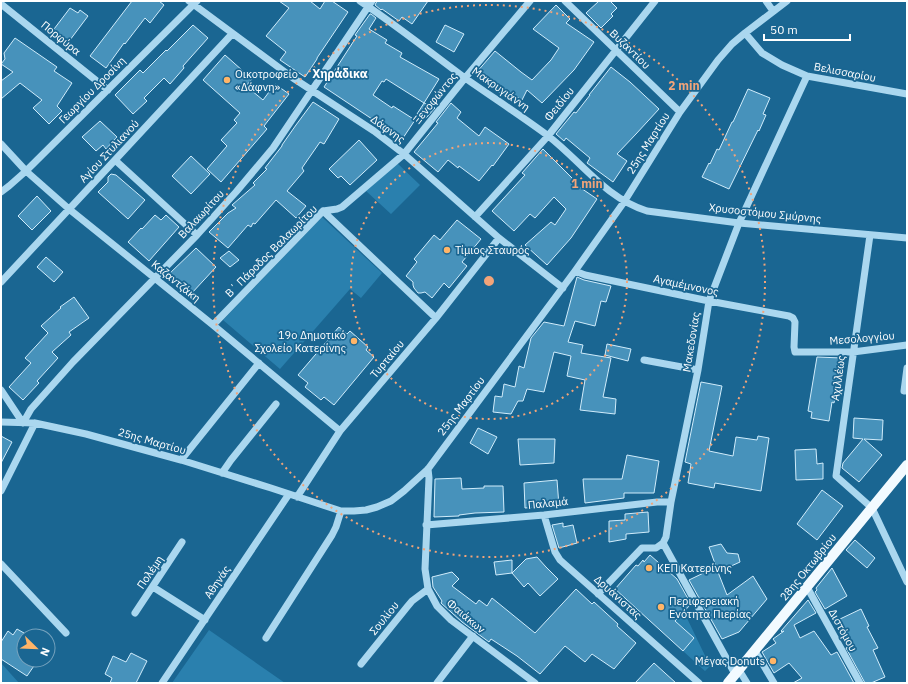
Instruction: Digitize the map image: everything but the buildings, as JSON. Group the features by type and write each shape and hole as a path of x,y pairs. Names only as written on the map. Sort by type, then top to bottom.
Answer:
{"main road":[{"name":"28ης Οκτωβρίου","path":"728,683 907,465"}],"street":[{"name":"Μακρυγιάννη","path":"360,1 370,4 465,78 548,136 608,191 624,202"},
{"name":"Ξενοφώντος","path":"404,154 465,78 530,1"},
{"name":"Βυζαντίου","path":"565,1 680,112"},
{"name":"Φειδίου","path":"475,217 548,136 655,1"},
{"path":"766,1 773,11"},
{"name":"25ης Μαρτίου","path":"1,422 35,423 86,434 181,460 341,511 366,510 391,501 428,469 563,288 624,202 680,112 718,60 732,44 787,1"},
{"name":"Δάφνης","path":"193,2 232,34 312,91 374,131 404,154 499,238 563,288"},
{"name":"Γεωργίου Δροσίνη","path":"1,192 26,171 108,90 193,2"},
{"name":"Πορφύρα","path":"1,4 108,90"},
{"name":"Βαλαωρίτου","path":"23,423 31,409 73,362 197,235 273,148 370,4"},
{"name":"Βελισσαρίου","path":"746,33 762,53 782,65 807,76 907,94"},
{"name":"Αγίου Στυλιανού","path":"1,282 232,34"},
{"name":"Μακεδονίας","path":"663,543 666,537 671,502 698,370 709,302 739,222 807,76"},
{"name":"Καζαντζάκη","path":"1,144 26,171 69,209 213,325 340,431"},
{"name":"Β΄ Πάροδος Βαλαωρίτου","path":"213,325 323,211 342,207 404,154"},
{"path":"115,160 197,235"},
{"name":"Χρυσοστόμου Σμύρνης","path":"624,202 635,208 647,211 739,222 907,238"},
{"path":"323,211 436,318"},
{"name":"Αχιλλέως","path":"870,235 836,476 872,508"},
{"name":"Τυρταίου","path":"297,497 340,431 436,318 499,238"},
{"name":"Αγαμέμνονος","path":"575,271 585,275 709,302 789,316 793,318 795,322 795,352"},
{"name":"Μεσολογγίου","path":"795,352 853,352 907,345"},
{"path":"644,360 698,370"},
{"path":"181,460 259,363"},
{"path":"904,391 907,368"},
{"path":"1,390 23,423"},
{"path":"222,473 276,404"},
{"path":"1,491 35,423"},
{"name":"Φαιάκων","path":"428,469 429,478 425,569 428,589 437,606 451,620 535,683"},
{"name":"Αθηνάς","path":"162,683 289,494"},
{"name":"Παλαμά","path":"426,525 544,515 657,502 671,502"},
{"path":"872,508 907,582"},
{"path":"266,638 332,535 341,511"},
{"name":"Δρυάνιστας","path":"544,515 554,552 560,560 699,683"},
{"name":"Πολέμη","path":"135,613 153,588 182,542"},
{"path":"598,594 642,548 656,548 663,543 737,672 747,683"},
{"path":"1,564 66,633"},
{"name":"Διστόμου","path":"807,587 860,683"},
{"path":"153,588 205,620"},
{"name":"Σουλίου","path":"361,664 412,601 428,589"},
{"path":"437,683 473,636"},
{"path":"755,651 774,683"}],"shaded area":[{"path":"397,163 420,185 391,214 366,191"},
{"path":"322,217 382,273 361,298 350,289 280,369 223,320"},
{"path":"684,612 710,666 705,671 683,651 694,638 675,621"},
{"path":"209,630 285,683 172,683"},
{"path":"1,663 19,683 1,683"}],"place":[{"name":"Οικοτροφείο «Δάφνη»","path":"227,80"},
{"name":"Τίμιος Σταυρός","path":"447,250"},
{"name":"19ο Δημοτικό Σχολείο Κατερίνης","path":"354,341"},
{"name":"ΚΕΠ Κατερίνης","path":"649,568"},
{"name":"Περιφερειακή Ενότητα Πιερίας","path":"661,607"},
{"name":"Μέγας Donuts","path":"773,661"}],"district":[{"name":"Χηράδικα","path":"340,73"}]}
